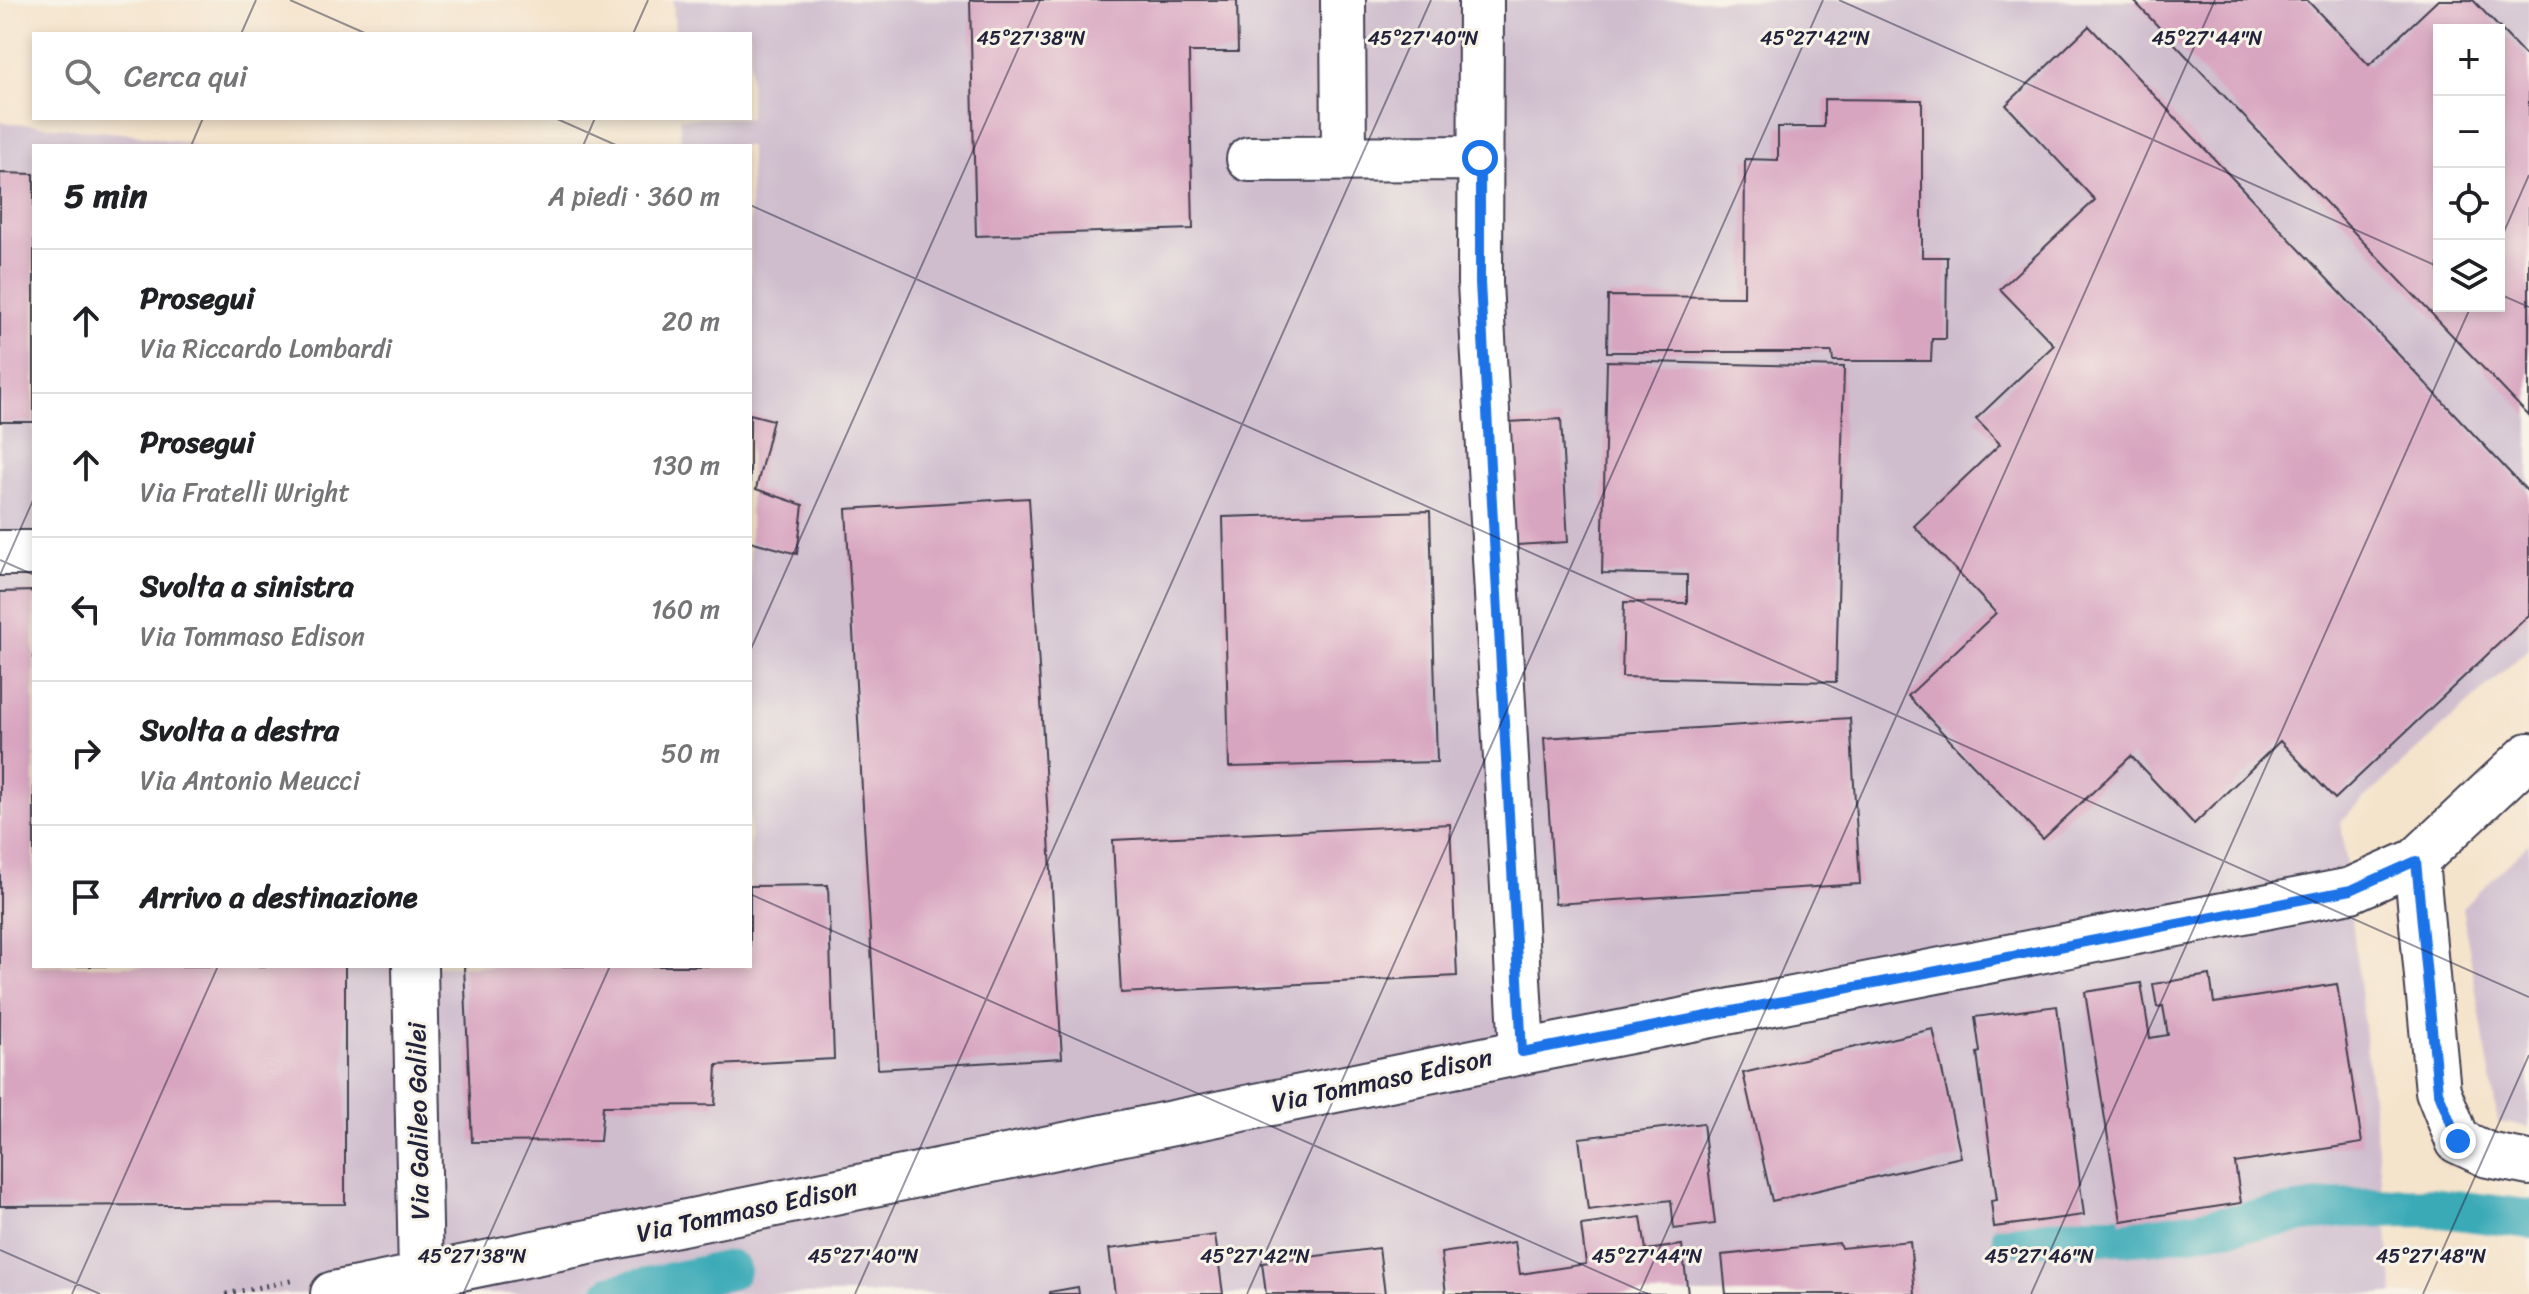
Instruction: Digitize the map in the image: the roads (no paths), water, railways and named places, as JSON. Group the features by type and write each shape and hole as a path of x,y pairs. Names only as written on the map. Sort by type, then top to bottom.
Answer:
{"street":[{"path":"1343,0 1344,159"},
{"path":"1481,0 1480,283 1522,1052"},
{"path":"1249,159 1480,158"},
{"path":"0,553 32,553"},
{"name":"Via Tommaso Edison","path":"333,1294 1522,1052 2351,890 2416,861 2529,755"},
{"path":"2416,861 2438,1091 2458,1141 2488,1155 2529,1163"},
{"name":"Via Galileo Galilei","path":"415,968 421,1276"}],"waterway":[{"path":"2012,1235 2147,1235 2340,1208 2432,1207 2529,1219"},
{"path":"613,1294 730,1270"}]}
